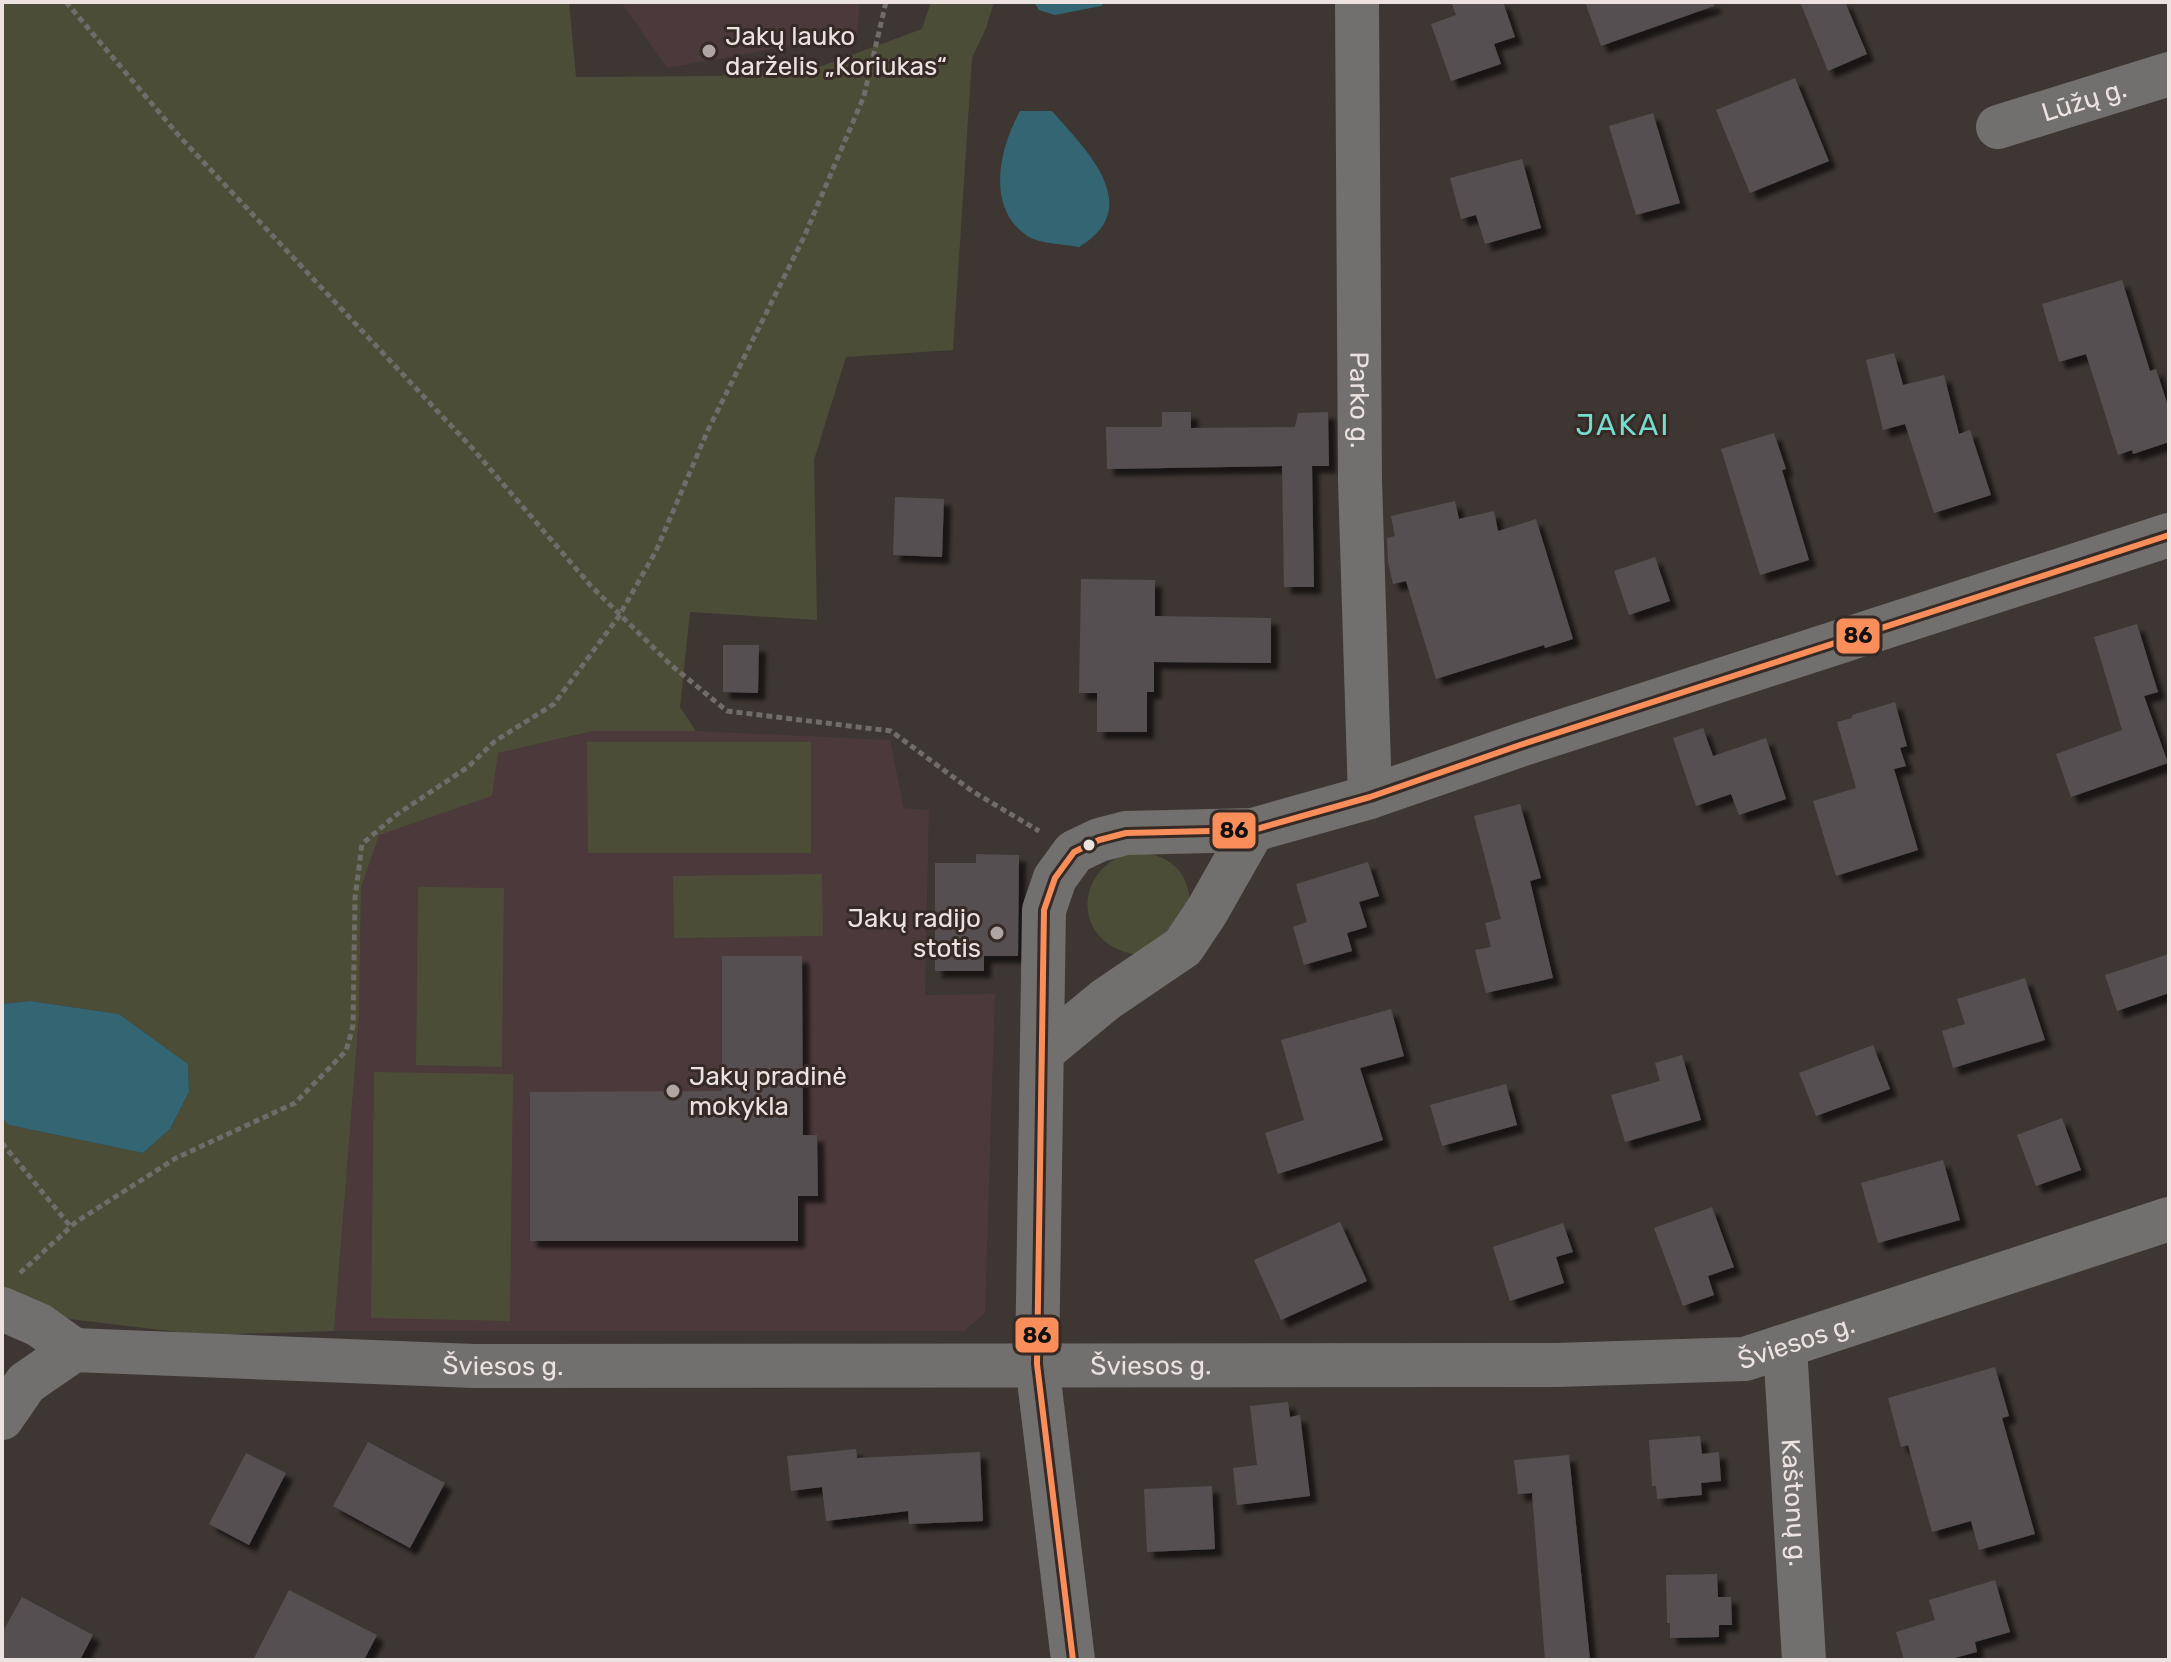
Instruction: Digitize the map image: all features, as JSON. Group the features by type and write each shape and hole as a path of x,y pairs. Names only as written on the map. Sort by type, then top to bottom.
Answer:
{"street":[{"name":"Parko g.","path":"1357,2 1360,481 1370,797"},
{"name":"Lūžų g.","path":"1998,127 2169,74"},
{"path":"1073,1660 1037,1364 1044,910 1055,878 1074,852 1099,840 1126,833 1253,830 1370,797 1520,745 2169,535"},
{"path":"1042,1052 1105,1000 1183,947 1253,830"},
{"name":"Šviesos g.","path":"74,1350 474,1366 1556,1365 1745,1359 2169,1219"},
{"path":"2,1418 26,1383 74,1350 39,1325 8,1294"},
{"name":"Kaštonų g.","path":"1785,1347 1804,1660"}],"path":[{"path":"66,2 180,137 473,449 619,616 671,665 727,711 891,731 972,791 1074,852"},
{"path":"8,1294 71,1227 176,1158 295,1103 346,1051 353,1026 355,898 362,844 396,815 468,767 495,741 554,704 619,616 656,551 708,430 804,237 864,96 886,2"},
{"path":"2,1143 71,1227"}],"shaded area":[{"name":"Jakų lauko darželis „Koriukas“","path":"621,2 860,2 857,34 667,68"},
{"name":"Jakų pradinė mokykla","path":"593,731 696,731 890,740 904,808 929,810 925,995 995,994 985,1313 964,1331 334,1331 359,1017 361,888 379,834 491,796 497,753"}],"green space":[{"path":"2,2 569,2 576,77 717,76 819,67 922,29 931,2 994,2 972,58 953,350 846,357 814,460 817,620 690,612 680,707 696,731 593,731 498,753 492,796 379,835 361,888 359,1017 334,1331 202,1335 70,1319 2,1291 2,1118 9,1125 143,1153 170,1129 189,1092 188,1064 119,1014 30,1001 2,1004"},
{"path":"587,742 811,742 811,853 588,853"},
{"path":"1130,852 1168,861 1183,877 1190,900 1190,915 1144,955 1121,951 1104,941 1093,927 1088,911 1089,893 1096,877 1110,863"},
{"path":"822,874 823,936 674,938 673,876"},
{"path":"418,887 504,888 502,1067 416,1065"},
{"path":"374,1072 513,1074 510,1321 371,1318"}],"water":[{"path":"1034,2 1106,2 1101,6 1055,15 1039,10"},
{"path":"1020,111 1052,111 1080,143 1103,179 1109,197 1108,214 1098,231 1079,247 1029,237 1015,225 1006,211 1001,195 1002,160"},
{"path":"30,1001 119,1014 188,1064 189,1092 170,1129 143,1153 9,1125 2,1118 2,1004"}],"building":[{"path":"1451,2 1503,2 1515,37 1494,44 1501,64 1451,81 1431,24 1456,15"},
{"path":"1585,2 1713,2 1714,6 1601,46"},
{"path":"1800,2 1845,2 1867,54 1828,71"},
{"path":"1795,78 1829,161 1750,193 1716,110"},
{"path":"1653,113 1680,203 1636,215 1609,126"},
{"path":"1522,159 1541,228 1485,244 1476,215 1461,219 1450,178"},
{"path":"2122,280 2150,371 2156,369 2169,409 2169,442 2133,454 2132,450 2118,455 2086,354 2059,362 2042,304"},
{"path":"1894,353 1903,385 1944,375 1959,434 1970,430 1991,495 1934,513 1905,424 1883,430 1866,360"},
{"path":"1162,412 1191,412 1191,428 1295,427 1298,413 1328,412 1329,466 1312,466 1314,587 1284,587 1282,466 1107,469 1106,427 1162,427"},
{"path":"1774,433 1809,560 1760,575 1721,449"},
{"path":"895,497 944,499 942,557 893,555"},
{"path":"1455,501 1459,519 1494,511 1498,531 1536,519 1573,639 1436,679 1406,581 1393,584 1387,538 1395,536 1391,516"},
{"path":"1655,557 1670,601 1629,615 1614,571"},
{"path":"1081,579 1155,580 1155,616 1271,618 1271,663 1154,662 1154,692 1147,692 1147,732 1097,732 1097,693 1079,693"},
{"path":"2137,624 2158,692 2144,696 2168,763 2071,797 2056,754 2122,730 2094,637"},
{"path":"723,645 759,645 758,693 723,692"},
{"path":"1895,702 1907,746 1900,748 1906,766 1894,769 1918,850 1836,876 1813,801 1856,788 1837,722"},
{"path":"1703,728 1713,756 1766,738 1786,799 1739,815 1731,794 1696,806 1673,738"},
{"path":"1520,804 1541,878 1530,881 1553,978 1486,993 1475,950 1491,947 1485,923 1501,919 1474,816"},
{"path":"976,854 1019,855 1018,956 984,956 984,971 935,971 935,863 976,863"},
{"path":"1368,862 1379,896 1359,902 1367,927 1347,933 1352,951 1304,965 1293,927 1307,922 1296,884"},
{"path":"2169,954 2169,993 2117,1011 2105,975"},
{"path":"722,956 802,956 803,1135 817,1135 818,1196 798,1196 798,1241 530,1241 530,1092 722,1091"},
{"path":"2025,978 2045,1040 1953,1068 1942,1031 1965,1024 1957,999"},
{"path":"1391,1009 1404,1056 1360,1068 1383,1140 1278,1174 1265,1133 1304,1120 1281,1040"},
{"path":"1873,1045 1890,1089 1816,1116 1799,1073"},
{"path":"1682,1055 1701,1120 1625,1142 1611,1095 1660,1081 1655,1063"},
{"path":"1506,1084 1517,1125 1442,1146 1430,1105"},
{"path":"2062,1118 2081,1170 2036,1186 2017,1135"},
{"path":"1943,1160 1960,1220 1878,1243 1861,1183"},
{"path":"1712,1207 1734,1267 1708,1276 1714,1295 1683,1306 1654,1228"},
{"path":"1340,1222 1367,1281 1281,1320 1254,1260"},
{"path":"1563,1223 1573,1252 1556,1257 1564,1283 1510,1301 1493,1247"},
{"path":"1995,1367 2009,1416 2002,1418 2035,1534 1979,1550 1971,1521 1932,1532 1908,1445 1901,1447 1888,1398"},
{"path":"1288,1402 1290,1417 1300,1415 1310,1496 1237,1505 1233,1468 1257,1465 1250,1406"},
{"path":"1700,1436 1702,1454 1719,1452 1721,1481 1701,1483 1702,1495 1657,1499 1656,1486 1652,1486 1649,1440"},
{"path":"368,1442 445,1483 410,1548 333,1506"},
{"path":"856,1449 857,1458 980,1452 983,1521 909,1524 908,1511 826,1521 822,1487 791,1491 787,1456"},
{"path":"246,1453 286,1473 249,1545 209,1524"},
{"path":"1569,1455 1590,1660 1545,1660 1532,1493 1518,1494 1514,1460"},
{"path":"1212,1486 1215,1549 1147,1552 1144,1489"},
{"path":"1717,1574 1718,1597 1731,1597 1732,1625 1719,1625 1719,1637 1670,1638 1666,1575"},
{"path":"1995,1580 2010,1632 1975,1642 1977,1652 1947,1660 1904,1660 1896,1632 1935,1620 1929,1600"},
{"path":"289,1590 377,1635 364,1660 253,1660"},
{"path":"22,1597 93,1635 80,1660 2,1660 2,1633"}],"transit line":[{"name":"86","path":"1073,1660 1037,1364 1044,910 1055,878 1074,852 1099,840 1126,833 1253,830 1370,797 1520,745 2169,535"}],"place":[{"name":"Jakų lauko darželis „Koriukas“","path":"709,51"},
{"name":"Jakų radijo stotis","path":"997,933"},
{"name":"Jakų pradinė mokykla","path":"673,1091"}],"district":[{"name":"JAKAI","path":"1623,425"}]}
